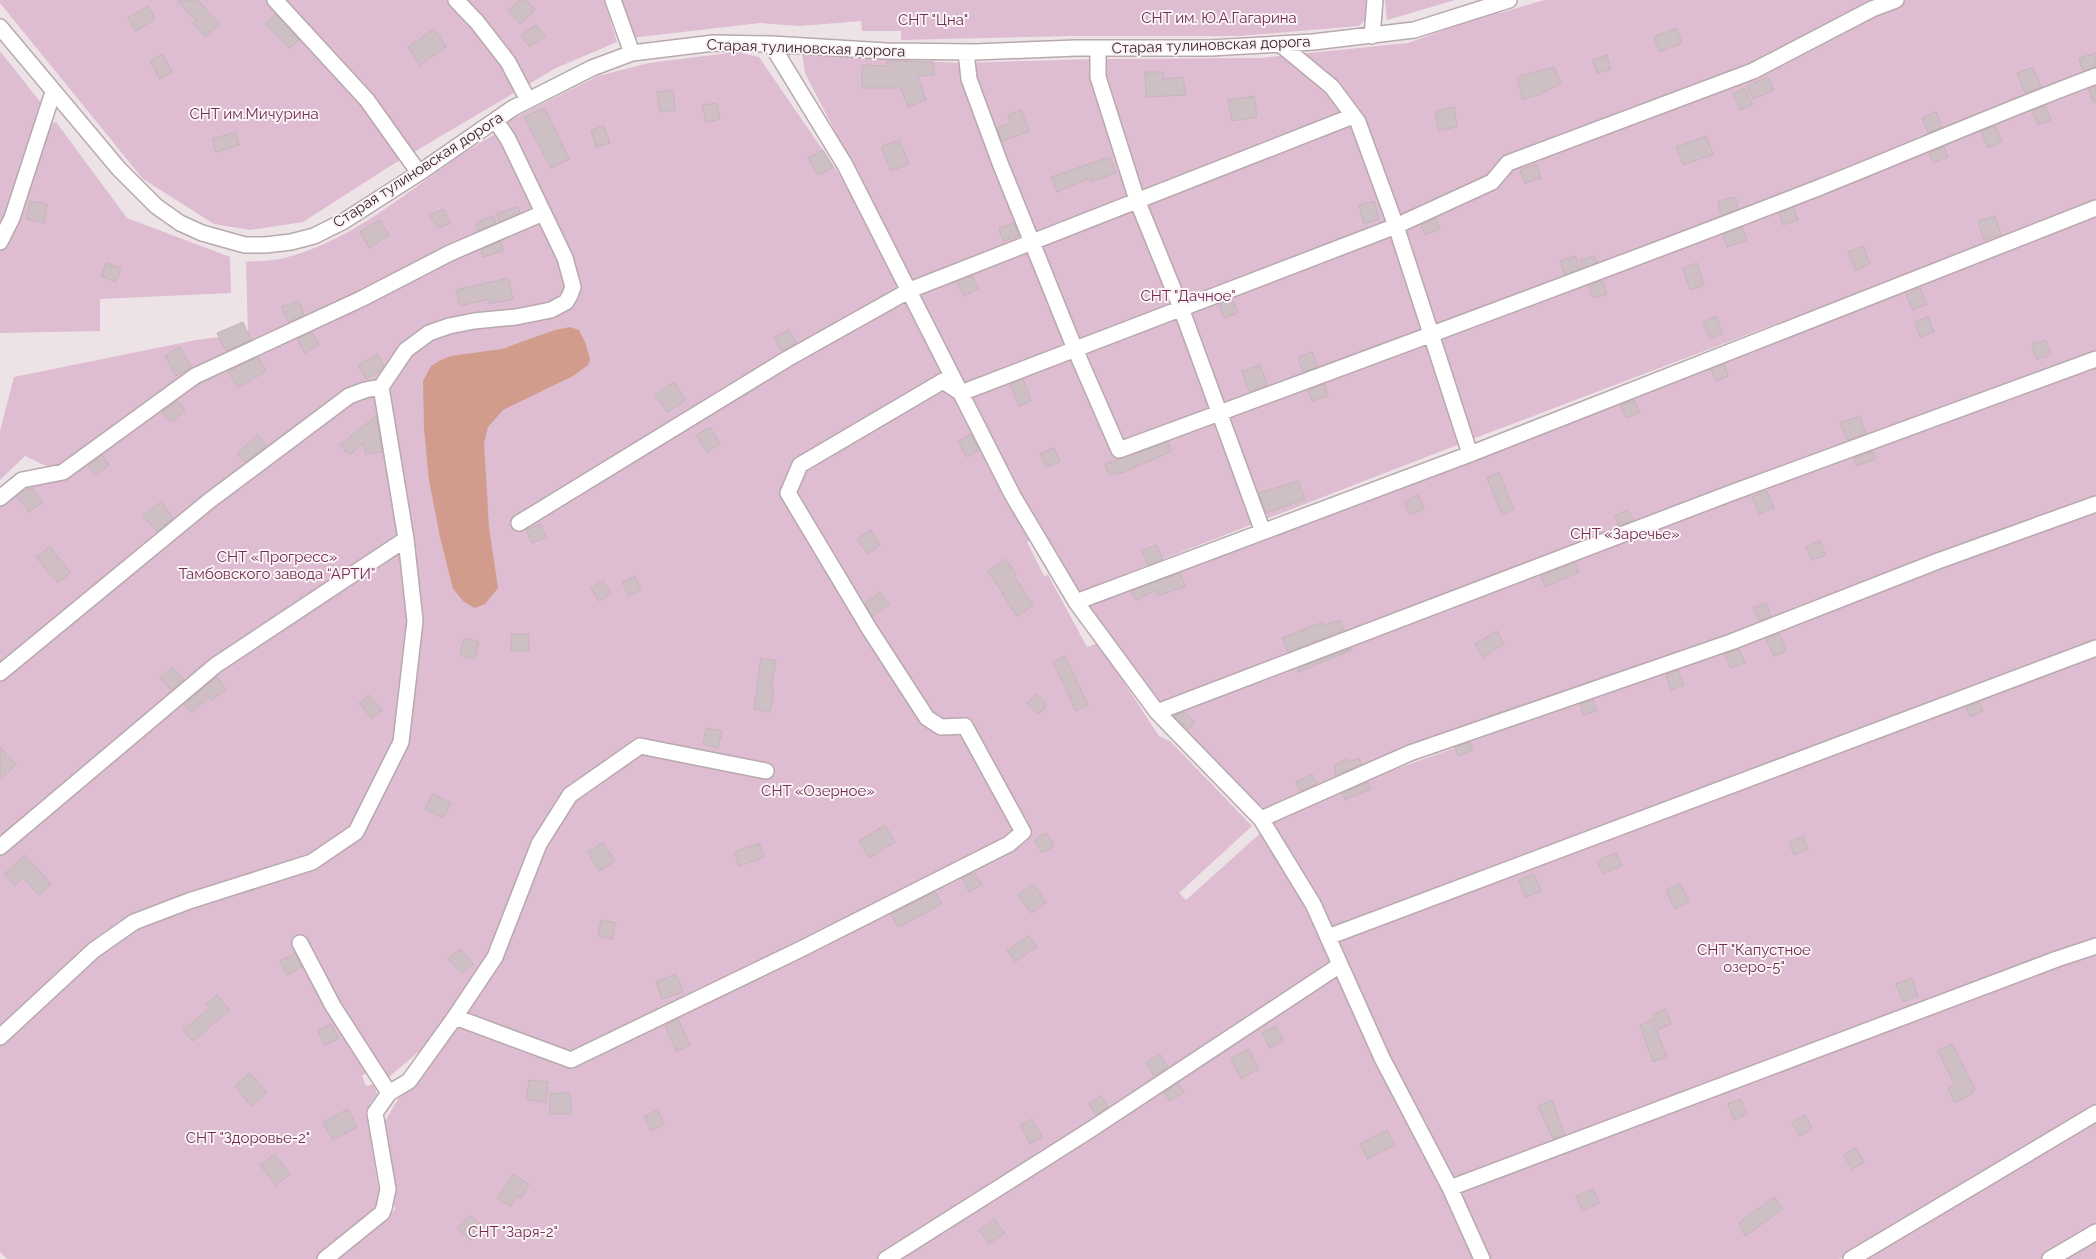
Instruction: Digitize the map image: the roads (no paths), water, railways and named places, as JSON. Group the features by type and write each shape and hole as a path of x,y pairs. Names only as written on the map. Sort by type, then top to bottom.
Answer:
{"street":[{"path":"275,0 367,100 419,173"},
{"path":"456,0 477,22 508,62 528,100"},
{"path":"613,0 632,54"},
{"path":"1372,36 1375,0"},
{"name":"Старая тулиновская дорога","path":"0,27 118,169 156,206 180,223 202,234 245,245 291,242 314,236 344,222 528,100 592,68 632,54 714,43 966,52 1098,48 1211,48 1280,44 1372,36 1414,30 1509,0"},
{"path":"961,393 1396,226 1492,182 1508,163 1753,70 1872,9 1896,0"},
{"path":"771,44 845,164 1013,496 1076,602 1157,712 1261,819 1314,904 1382,1058 1450,1188 1479,1258"},
{"path":"1280,44 1332,87 1358,122 1396,226 1470,454"},
{"path":"1098,48 1098,77 1138,200 1181,308 1263,532"},
{"path":"966,52 969,79 1075,349 1119,450 1431,335 1820,187 2021,104 2096,76"},
{"path":"0,242 12,218 53,92"},
{"path":"520,523 787,359 910,290 1353,116"},
{"path":"0,673 209,501 341,402 357,393 381,387 406,350 429,333 448,326 474,321 516,317 551,310 566,302 573,287 565,258 508,139 496,121"},
{"path":"1076,602 1470,454 2096,208"},
{"path":"0,498 22,480 63,472 195,376 362,299 450,253 543,213"},
{"path":"1157,712 1731,493 2096,359"},
{"path":"455,1017 571,1060 799,950 1009,844 1023,832 965,726 941,727 927,718 870,630 788,493 800,465 943,381 961,393"},
{"path":"0,1037 94,950 134,922 189,901 312,862 356,832 401,742 415,621 406,539 381,387"},
{"path":"1261,819 1410,753 1731,642 1938,560 2096,504"},
{"path":"0,847 216,665 406,539"},
{"path":"1328,937 2096,648"},
{"path":"325,1259 382,1213 388,1189 375,1113 389,1093 409,1081 495,957 539,844 570,795 640,746 766,771"},
{"path":"300,943 333,1006 389,1093"},
{"path":"1450,1188 2096,946"},
{"path":"886,1259 1090,1130 1340,964"},
{"path":"1851,1259 2096,1112"},
{"path":"2050,1259 2096,1232"}],"park label":[{"name":"СНТ им. Ю.А.Гагарина","path":"1219,18"},
{"name":"СНТ \"Цна\"","path":"933,20"},
{"name":"СНТ им.Мичурина","path":"254,114"},
{"name":"СНТ \"Дачное\"","path":"1188,296"},
{"name":"СНТ «Заречье»","path":"1625,534"},
{"name":"СНТ «Прогресс» Тамбовского завода “АРТИ”","path":"277,566"},
{"name":"СНТ «Озерное»","path":"818,791"},
{"name":"СНТ \"Капустное озеро-5\"","path":"1754,958"},
{"name":"СНТ \"Здоровье-2\"","path":"248,1138"},
{"name":"СНТ \"Заря-2\"","path":"513,1232"}]}
